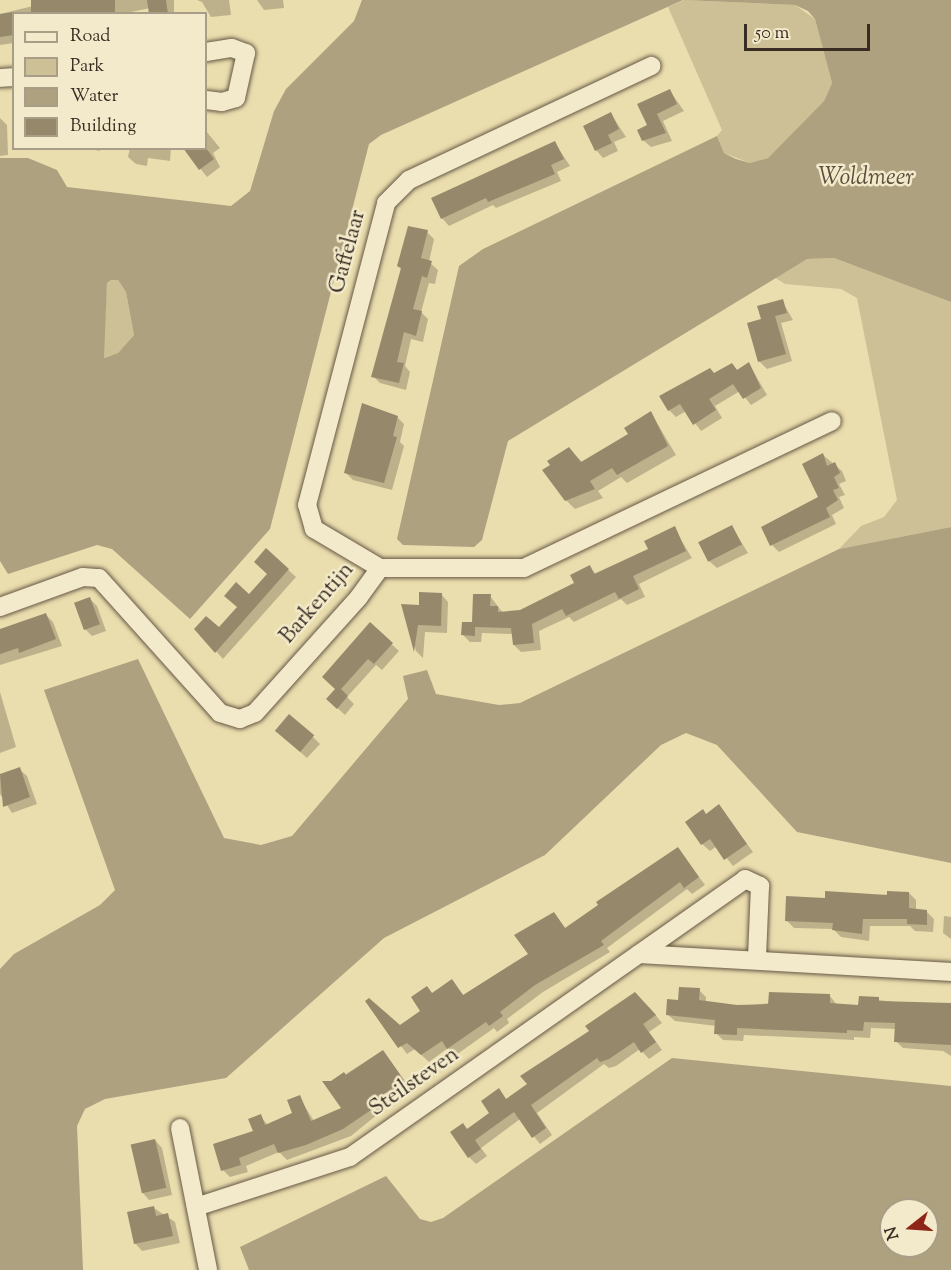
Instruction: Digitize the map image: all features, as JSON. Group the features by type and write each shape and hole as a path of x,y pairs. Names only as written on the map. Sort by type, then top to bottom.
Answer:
{"street":[{"path":"207,52 232,48 246,53 236,98 222,102 207,100"},
{"name":"Gaffelaar","path":"380,568 314,529 307,505 386,203 409,180 651,66"},
{"name":"Barkentijn","path":"0,607 84,577 99,578 220,712 240,718 255,712 359,597 380,568 524,568 832,421"},
{"name":"Steilsteven","path":"196,1207 350,1158 745,879 760,886 757,959"},
{"path":"639,954 757,959 951,972"},
{"path":"180,1128 208,1270"}],"green space":[{"path":"684,0 795,5 815,19 832,83 824,101 768,158 750,163 724,153 717,136 722,130 668,7"},
{"path":"834,258 951,302 951,527 839,549 861,526 884,517 897,500 857,298 841,289 785,284 774,277 807,259"},
{"path":"111,280 118,280 126,292 134,335 118,353 103,358 107,283"}],"water":[{"path":"362,0 683,0 381,135 369,144 270,529 190,619 112,549 97,545 8,574 0,561 0,158 28,158 57,170 67,187 231,206 250,191 274,111 286,89 354,21","holes":["111,280 118,280 126,292 134,335 118,353 104,358 107,283"]},
{"name":"Woldmeer","path":"683,0 951,0 951,302 834,258 807,259 508,441 482,540 474,547 403,545 397,539 459,266 483,249 717,136 724,153 736,159 750,163 768,158 824,101 832,83 815,19 808,11 795,5"},
{"path":"951,527 951,863 797,832 717,745 686,733 661,745 545,855 384,938 226,1078 105,1099 85,1109 77,1126 83,1270 0,1270 0,969 14,954 100,905 115,890 44,690 138,659 224,838 261,845 292,836 408,699 403,676 427,670 436,694 499,705 520,703 839,549"},
{"path":"672,1058 951,1086 951,1270 249,1270 240,1247 386,1176 420,1219 431,1222 443,1218"}],"building":[{"path":"31,0 115,0 115,12 31,12"},
{"path":"147,0 166,0 168,12 149,12"},
{"path":"12,12 12,35 0,37 0,14"},
{"path":"670,89 677,104 657,114 666,133 642,141 637,130 647,125 637,104"},
{"path":"611,112 619,129 608,135 612,143 595,151 583,126"},
{"path":"555,141 564,159 551,165 555,174 488,202 486,198 441,219 431,198"},
{"path":"207,149 214,159 199,170 184,150"},
{"path":"408,226 428,230 421,258 432,261 427,278 422,276 413,309 422,311 416,336 404,332 397,362 404,363 399,383 371,377 401,268 397,266"},
{"path":"783,299 787,313 775,316 786,354 758,362 747,323 761,319 757,306"},
{"path":"749,362 761,388 743,399 733,384 709,399 716,410 693,425 680,404 668,411 659,396 710,368 714,373 732,363 737,370"},
{"path":"362,403 398,416 393,436 397,437 384,483 344,473"},
{"path":"651,411 668,446 617,475 612,468 590,481 595,489 565,501 542,470 550,465 547,461 569,447 581,462 628,434 624,428"},
{"path":"823,453 827,466 835,462 840,473 834,477 839,488 833,490 838,500 826,508 830,517 770,546 761,527 818,497 802,464"},
{"path":"732,525 742,545 708,562 698,542"},
{"path":"675,526 686,551 633,576 639,589 619,599 615,592 566,616 562,609 532,624 534,643 513,645 511,628 475,627 475,636 461,635 462,622 472,622 473,594 491,594 490,606 498,606 498,612 520,610 574,583 570,575 590,565 594,574 648,549 644,541"},
{"path":"266,548 289,569 215,653 194,629 206,616 219,627 237,607 224,596 236,582 249,594 267,574 254,562"},
{"path":"419,592 442,593 441,626 418,625 414,652 401,604 419,605"},
{"path":"90,597 100,624 84,630 74,603"},
{"path":"46,613 56,639 19,653 18,648 0,654 0,629"},
{"path":"370,622 393,643 374,664 368,659 341,689 348,696 337,709 326,699 335,689 322,677"},
{"path":"289,714 314,735 300,752 275,731"},
{"path":"20,767 30,797 3,807 0,774"},
{"path":"719,804 747,844 724,860 710,839 701,845 685,822 703,809 706,814"},
{"path":"678,847 699,877 684,888 680,882 601,941 604,945 535,985 500,1012 503,1016 489,1026 486,1022 447,1049 442,1041 421,1055 407,1043 398,1048 365,1001 369,998 400,1025 420,1011 411,997 427,986 432,993 452,979 463,995 528,954 514,935 554,912 565,928 598,905 596,902"},
{"path":"825,891 887,895 887,891 909,892 909,908 927,910 927,925 907,924 907,919 863,919 862,934 832,930 833,923 785,921 786,896 825,898"},
{"path":"679,987 700,988 699,1000 737,1005 768,1004 769,992 830,994 830,1003 858,1005 859,996 879,997 879,1001 951,1003 951,1045 894,1042 895,1023 864,1022 863,1031 847,1030 847,1033 737,1028 737,1035 714,1034 715,1020 666,1015 667,999 678,1000"},
{"path":"635,992 656,1015 643,1024 656,1042 641,1053 634,1042 609,1059 600,1062 597,1058 531,1105 546,1128 532,1138 514,1112 475,1140 481,1149 468,1158 450,1132 463,1123 467,1129 489,1113 481,1101 499,1088 506,1099 527,1084 520,1076 589,1031 585,1026"},
{"path":"383,1050 404,1080 368,1105 371,1110 343,1129 306,1145 278,1153 274,1144 239,1158 241,1165 221,1171 213,1144 253,1131 248,1119 261,1114 265,1125 292,1113 287,1100 300,1095 311,1121 341,1108 322,1081 331,1081 344,1072 346,1075"},
{"path":"155,1139 166,1188 142,1193 131,1145"},
{"path":"154,1206 156,1216 168,1213 173,1236 134,1244 127,1212"}]}
